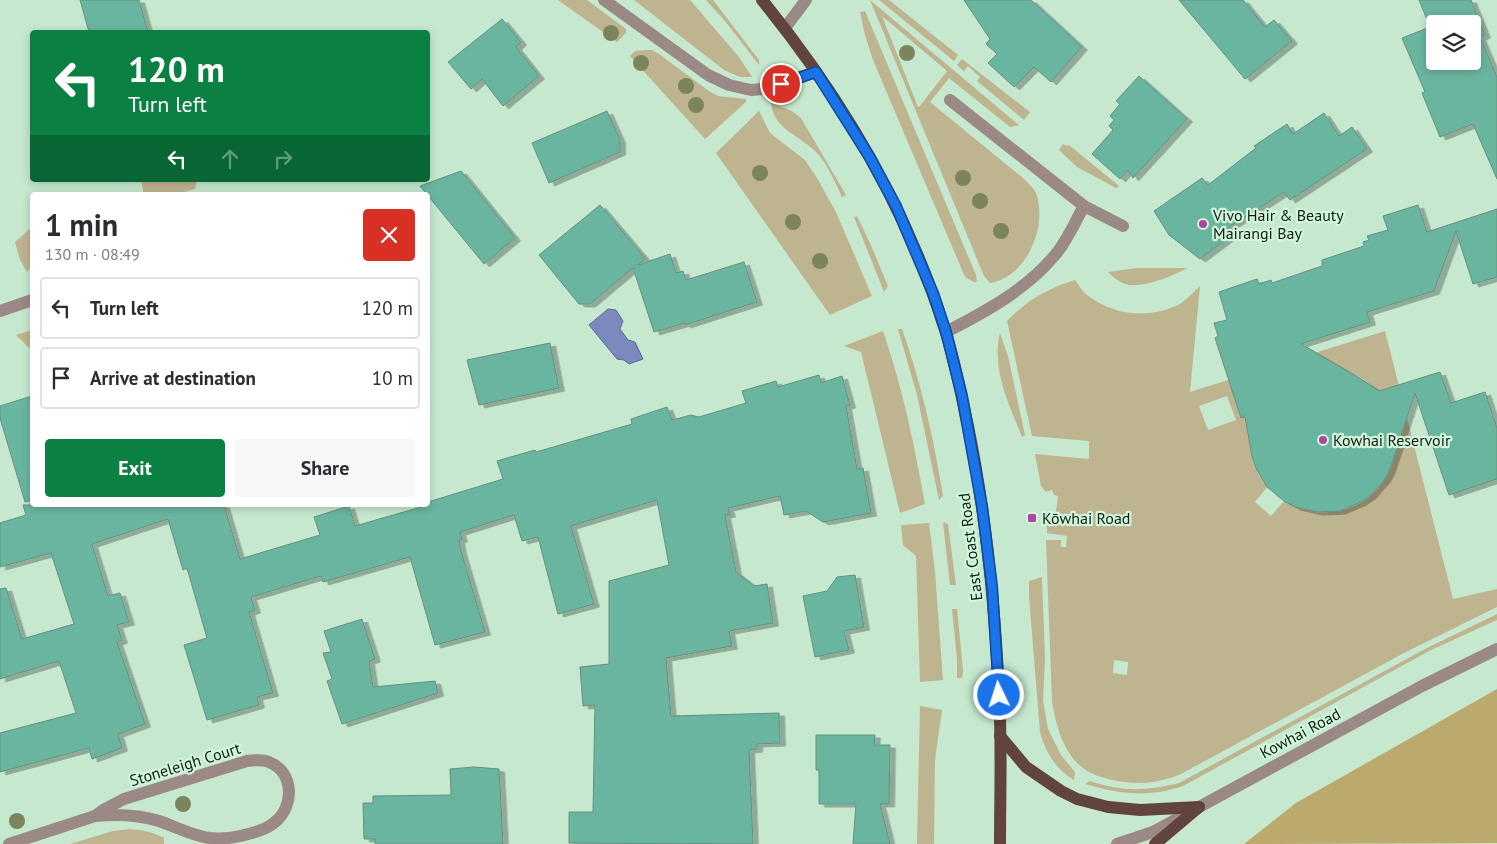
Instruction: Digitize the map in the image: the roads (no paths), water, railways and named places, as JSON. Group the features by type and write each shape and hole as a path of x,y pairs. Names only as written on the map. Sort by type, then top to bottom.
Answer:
{"main road":[{"name":"East Coast Road","path":"762,0 785,28 816,72 869,156 896,206 933,293 946,332 962,396 982,506 992,586 1000,736 1000,844"},
{"path":"1000,736 1026,767 1061,791 1077,799 1108,807 1140,810 1199,806"},
{"path":"1155,844 1199,806"}],"street":[{"path":"604,0 708,75 729,86 751,90 763,89 816,72"},
{"path":"785,28 806,0"},
{"path":"950,100 1084,206 1123,226"},
{"path":"946,332 994,307 1041,270 1055,255 1084,206"},
{"path":"0,311 30,301"},
{"name":"Kowhai Road","path":"1117,844 1153,832 1422,686 1497,650"},
{"name":"Stoneleigh Court","path":"10,844 95,816 124,799 247,761 268,761 277,766 287,778 290,790 286,808 274,823 256,831 224,839 199,837 159,821 136,816 95,816"}],"water":[{"path":"608,309 616,310 623,321 620,329 628,340 635,342 643,359 629,364 624,360 617,359 589,325"}],"place":[{"name":"Vivo Hair & Beauty Mairangi Bay","path":"1203,224"},
{"name":"Kowhai Reservoir","path":"1323,440"},
{"name":"Kōwhai Road","path":"1032,518"}]}
